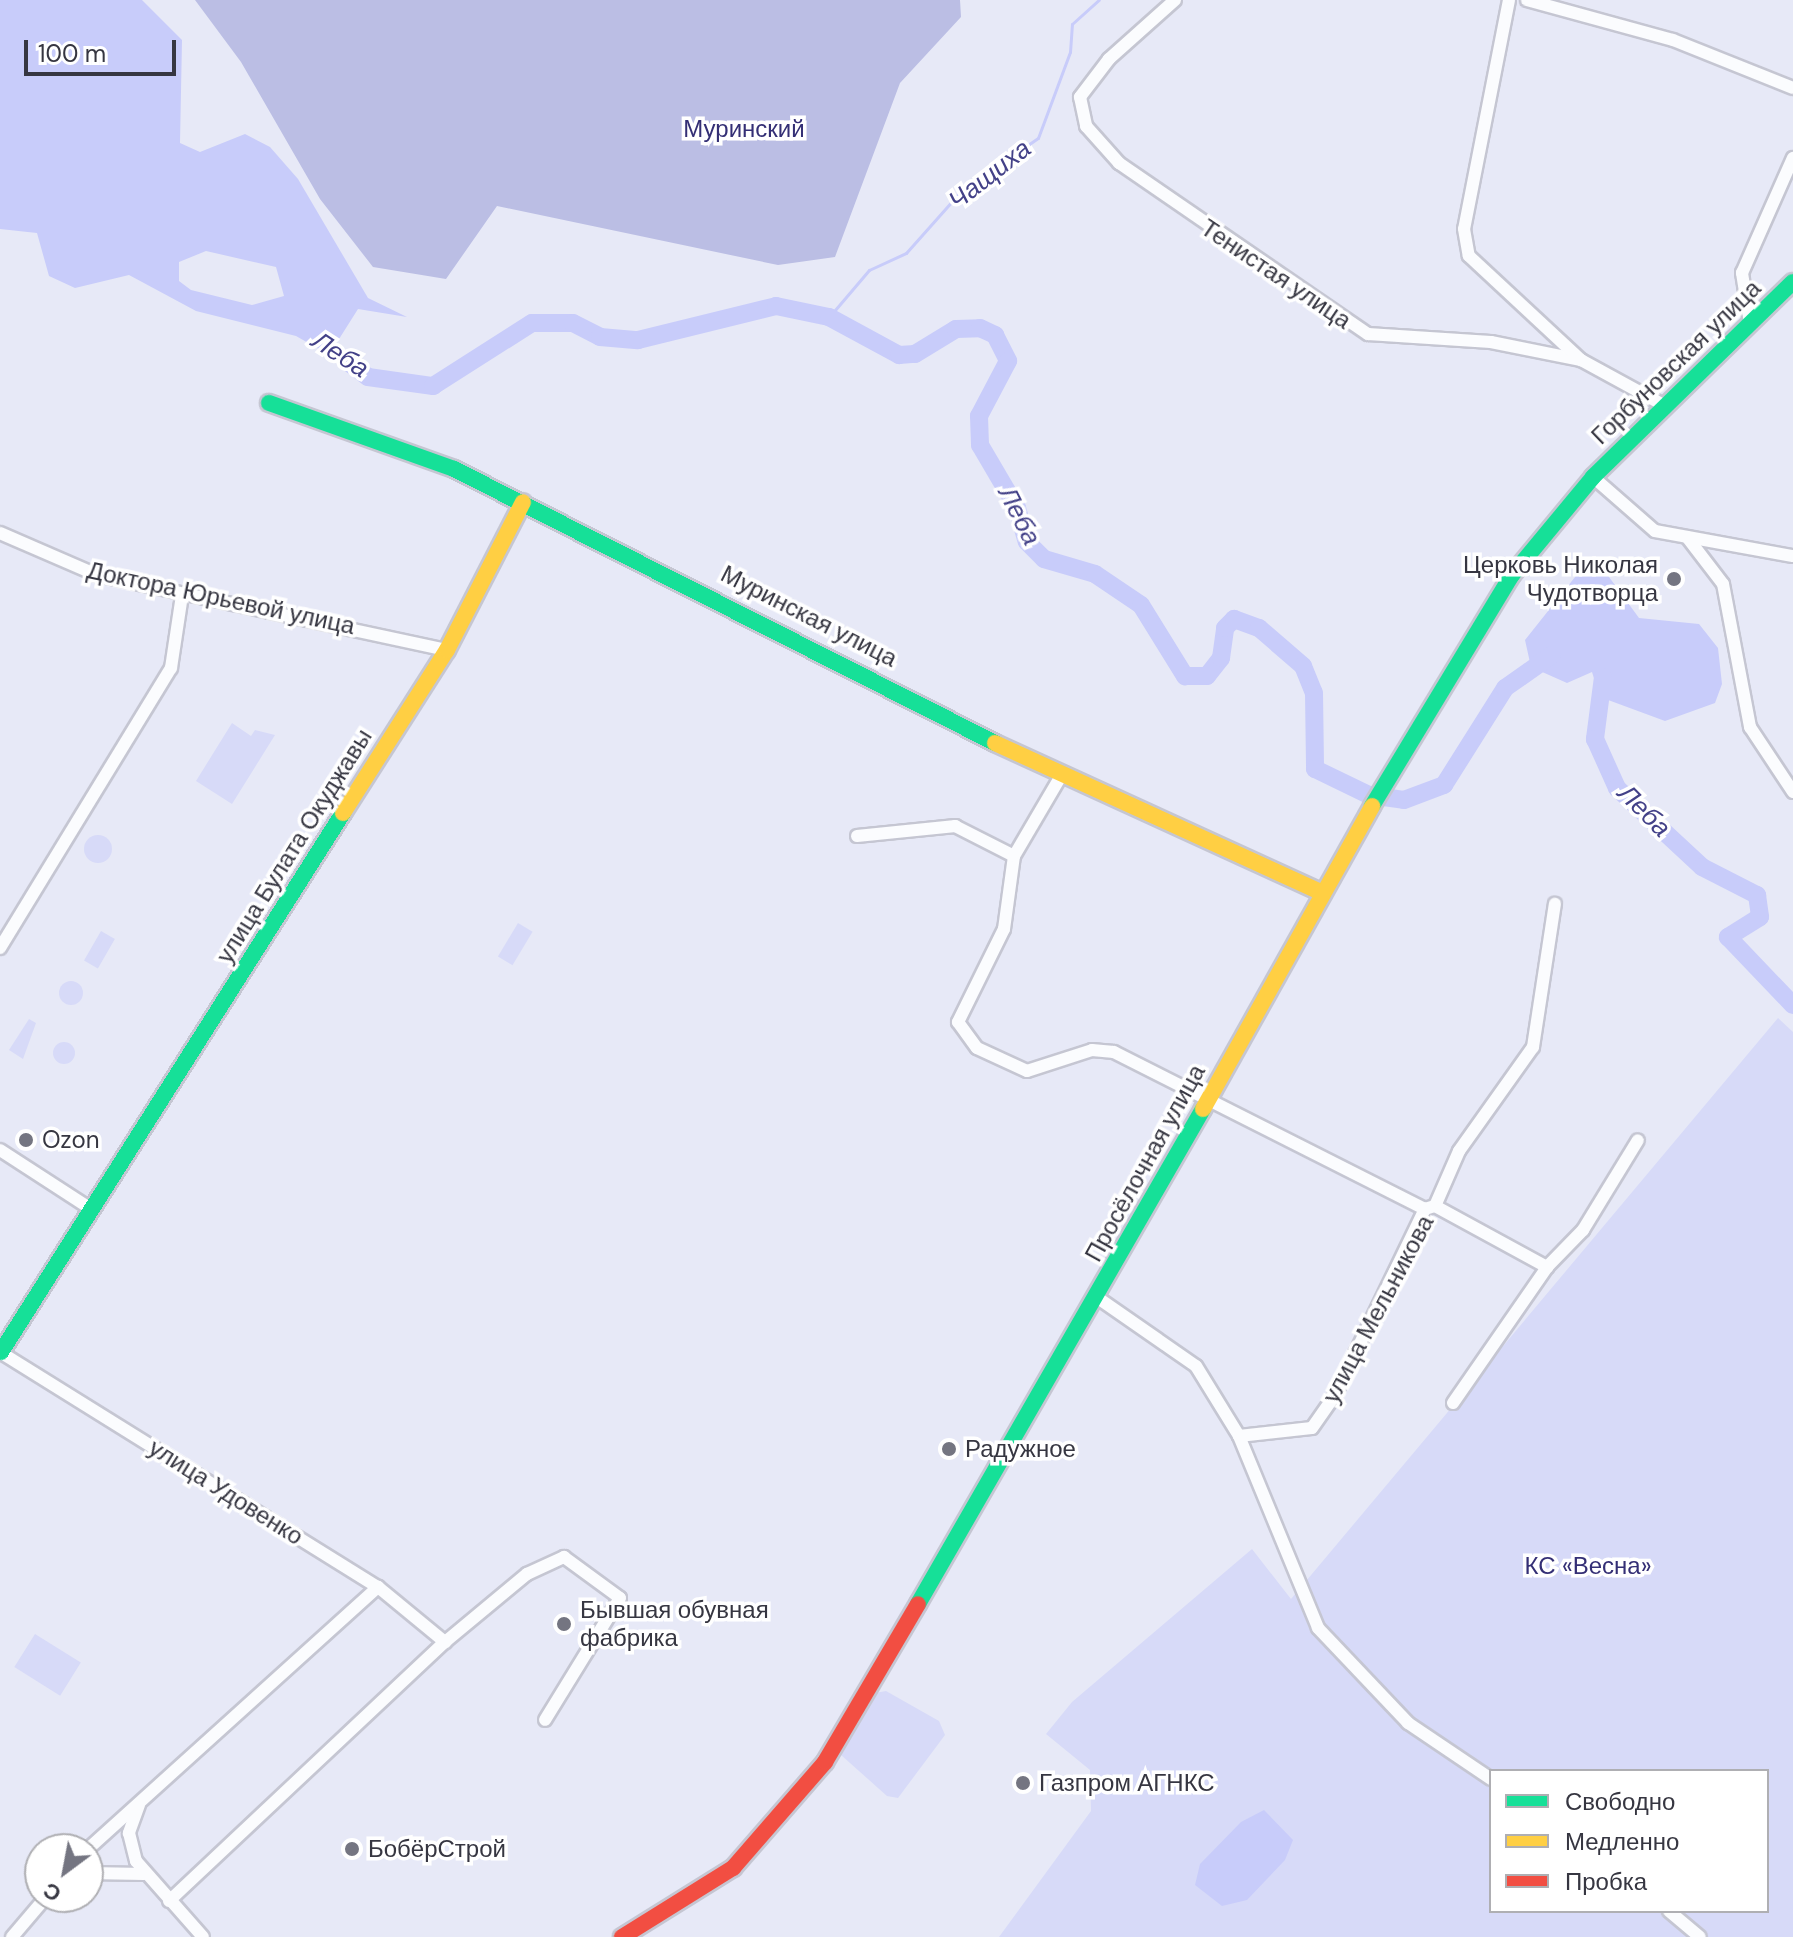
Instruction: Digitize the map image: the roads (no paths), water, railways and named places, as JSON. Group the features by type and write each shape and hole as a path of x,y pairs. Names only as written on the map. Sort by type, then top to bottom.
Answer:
{"street":[{"name":"Тенистая улица","path":"1175,0 1082,93 1086,126 1119,163 1348,324 1386,339 1491,342 1581,360"},
{"path":"1509,0 1464,242 1481,272 1581,360 1665,406"},
{"path":"1527,0 1673,40 1793,88"},
{"path":"1750,323 1742,273 1793,158"},
{"name":"Горбуновская улица","path":"1593,477 1793,282"},
{"name":"Муринская улица","path":"269,403 454,469 1061,776 1320,892"},
{"path":"1593,477 1642,524 1687,537 1793,556"},
{"name":"Просёлочная улица","path":"622,1937 733,1868 825,1762 1098,1298 1383,782 1512,575 1593,477"},
{"name":"улица Булата Окуджавы","path":"0,1352 447,650 523,502"},
{"name":"Доктора Юрьевой улица","path":"0,533 65,565 182,595 447,650"},
{"path":"1687,537 1723,584 1750,727 1793,792"},
{"path":"0,948 171,668 182,595"},
{"path":"1061,776 1014,856 1004,929 960,1013 961,1032 1003,1065 1027,1071 1092,1050 1114,1052 1209,1098 1350,1177 1430,1207 1547,1267"},
{"path":"857,836 955,826 1014,856"},
{"name":"улица Мельникова","path":"1239,1436 1312,1428 1459,1151 1533,1047 1555,904"},
{"path":"1453,1403 1547,1267 1583,1230 1638,1140"},
{"path":"0,1150 91,1209"},
{"path":"1098,1298 1196,1366 1239,1436 1318,1628 1408,1723 1489,1778"},
{"name":"улица Удовенко","path":"0,1352 378,1587 445,1642"},
{"path":"169,1901 445,1642 559,1557 614,1587 618,1602 545,1720"},
{"path":"104,1834 378,1587"},
{"path":"142,1799 130,1842 144,1874 203,1937"},
{"path":"104,1873 144,1874"},
{"path":"12,1937 32,1913"},
{"path":"1671,1913 1700,1937"}],"water":[{"path":"0,0 142,0 182,40 180,143 200,152 245,134 270,147 298,179 368,298 407,317 358,309 334,347 368,377 296,336 196,311 129,275 75,288 49,276 37,233 0,229","holes":["206,251 276,267 284,296 252,305 191,290 179,281 179,262"]},
{"path":"1601,566 1639,618 1699,624 1718,648 1722,684 1715,703 1665,721 1600,697 1592,672 1567,683 1531,667 1525,640 1583,567"},
{"path":"1264,1810 1293,1840 1285,1860 1247,1900 1222,1906 1195,1885 1200,1864 1241,1822"}],"waterway":[{"name":"Чащиха","path":"829,317 869,270 906,253 962,190 1038,138 1070,52 1072,24 1099,0"},
{"name":"Леба","path":"348,362 368,377 433,386 532,323 573,323 600,337 638,340 776,306 829,317 899,355 915,354 956,329 980,328 995,335 1008,361 979,416 980,445 1017,508 1027,542 1044,559 1095,574 1141,605 1185,676 1207,676 1221,658 1225,628 1234,619 1259,628 1303,666 1314,693 1315,769 1369,795 1404,800 1444,785 1505,688 1552,655"},
{"name":"Леба","path":"1603,677 1595,739 1617,788 1702,867 1757,895 1760,917 1728,937 1793,1005"}],"place":[{"name":"Церковь Николая Чудотворца","path":"1674,579"},
{"name":"Ozon","path":"26,1140"},
{"name":"Радужное","path":"949,1449"},
{"name":"Бывшая обувная фабрика","path":"564,1624"},
{"name":"Газпром АГНКС","path":"1023,1783"},
{"name":"БобёрСтрой","path":"352,1849"}],"park label":[{"name":"Муринский","path":"744,129"},
{"name":"КС «Весна»","path":"1588,1566"}]}
